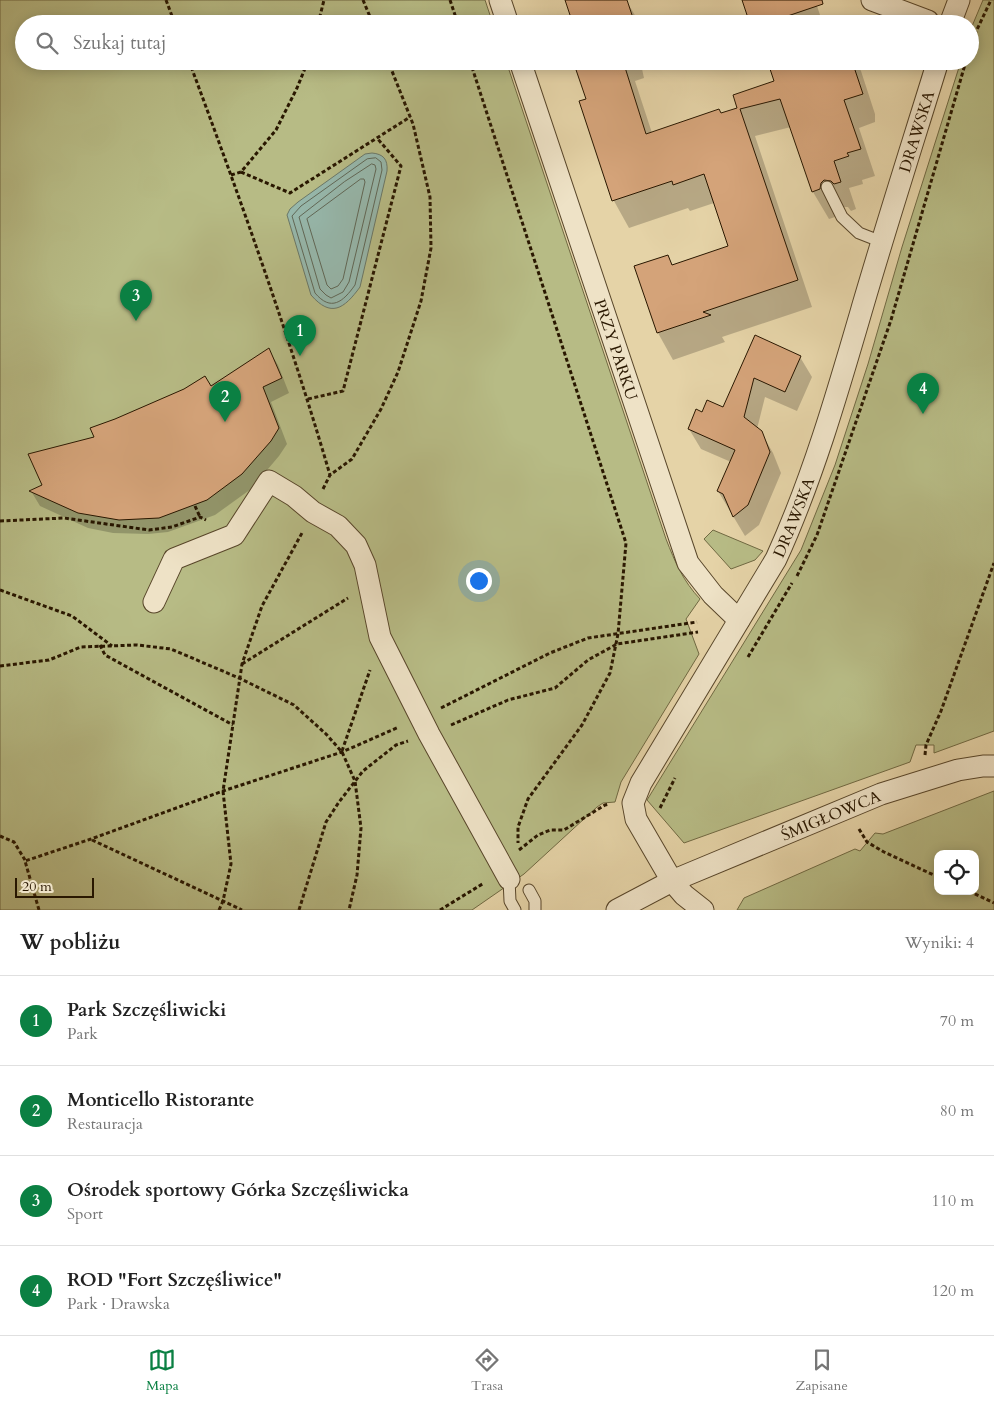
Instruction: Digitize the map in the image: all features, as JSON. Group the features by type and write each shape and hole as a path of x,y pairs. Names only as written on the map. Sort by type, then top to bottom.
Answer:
{"street":[{"path":"500,0 505,15"},
{"path":"872,0 914,15"},
{"path":"953,15 959,0"},
{"name":"PRZY PARKU","path":"523,70 688,563 712,595 739,620"},
{"name":"DRAWSKA","path":"703,910 684,895 672,881 636,819 633,803 641,783 776,559 802,499 848,357 935,70"},
{"path":"154,602 174,559 234,535 269,481 294,496 313,512 338,526 356,545 365,565 380,637 425,726 507,875"},
{"name":"ŚMIGŁOWCA","path":"672,881 881,794 958,770 994,766"},
{"path":"617,910 672,881"}],"lane":[{"path":"827,187 842,217 859,233 882,242"},
{"path":"507,875 512,905"},
{"path":"529,890 535,905"}],"path":[{"path":"166,0 171,15"},
{"path":"320,15 324,0"},
{"path":"363,0 369,15"},
{"path":"450,0 455,15"},
{"path":"979,27 991,0"},
{"path":"192,70 231,175 308,399 330,475"},
{"path":"231,175 241,172 276,130 298,88 305,70"},
{"path":"219,910 223,902 231,864 223,790 242,664 262,606 313,512 330,475 352,459 381,409 398,372 421,301 431,248 430,198 410,117 392,70"},
{"path":"473,70 626,543 617,644 610,673 582,725 528,799 518,827 518,850"},
{"path":"241,172 290,193 410,117"},
{"path":"308,399 343,391 401,166 377,138"},
{"path":"194,506 200,516 234,535"},
{"path":"0,521 64,518 149,530 172,527 200,516"},
{"path":"926,744 941,711 994,563"},
{"path":"0,590 72,616 112,646"},
{"path":"242,664 349,598"},
{"path":"299,910 326,822 363,771 396,745 550,653 588,638 697,622"},
{"path":"25,861 91,839 223,790 508,700 556,688 588,660 617,644 698,632"},
{"path":"100,645 105,655 232,725"},
{"path":"0,666 49,660 81,647 100,645 137,645 171,649 240,678 294,705 326,734 342,752 355,781 361,828 357,875 349,910"},
{"path":"342,752 372,665"},
{"path":"440,910 507,875 517,863 512,855 538,836 550,830 564,830 605,805 611,804"},
{"path":"0,836 14,842 25,861 39,910"},
{"path":"91,839 242,910"},
{"path":"867,842 934,875"},
{"path":"977,895 994,903"}],"green space":[{"path":"0,0 485,0 490,15 15,15 15,70 509,70 666,539 680,571 700,599 686,619 699,654 621,782 615,802 603,803 597,807 524,874 472,910 0,910"},
{"path":"983,0 994,0 994,731 934,753 934,745 916,745 910,762 684,843 647,800 801,550 835,465 958,70 979,70 979,15 977,15"},
{"path":"713,530 763,551 755,560 731,569 704,539"},
{"path":"994,791 994,910 737,910 744,898 855,849 860,851 875,833 883,834"}],"water":[{"path":"372,153 384,158 387,163 387,171 360,287 343,305 337,308 325,307 311,295 287,215 290,209 298,202 365,154"}],"building":[{"path":"565,0 627,0 632,15 570,15"},
{"path":"742,0 822,0 823,4 791,15 747,15"},
{"path":"576,70 626,70 646,134 719,109 721,113 737,108 733,95 774,81 770,70 855,70 863,94 844,100 861,149 847,153 849,156 834,161 841,182 834,184 831,181 824,180 821,183 820,189 812,192 780,99 740,109 798,280 703,312 711,315 657,333 634,266 668,255 672,265 728,246 704,174 673,185 672,181 612,201 579,101 586,99"},
{"path":"755,335 801,356 785,392 754,378 744,417 762,431 770,452 748,505 733,517 723,494 717,491 735,450 688,429 696,409 702,412 707,400 723,407"},
{"path":"269,348 282,378 263,387 279,428 271,441 242,474 207,500 159,518 119,520 78,513 29,491 42,485 28,454 94,437 90,428 184,389 205,376 211,386"}],"place":[{"name":"Ośrodek sportowy Górka Szczęśliwicka","path":"136,321"},
{"name":"Park Szczęśliwicki","path":"300,356"},
{"name":"ROD \"Fort Szczęśliwice\"","path":"923,414"},
{"name":"Monticello Ristorante","path":"225,422"}]}
